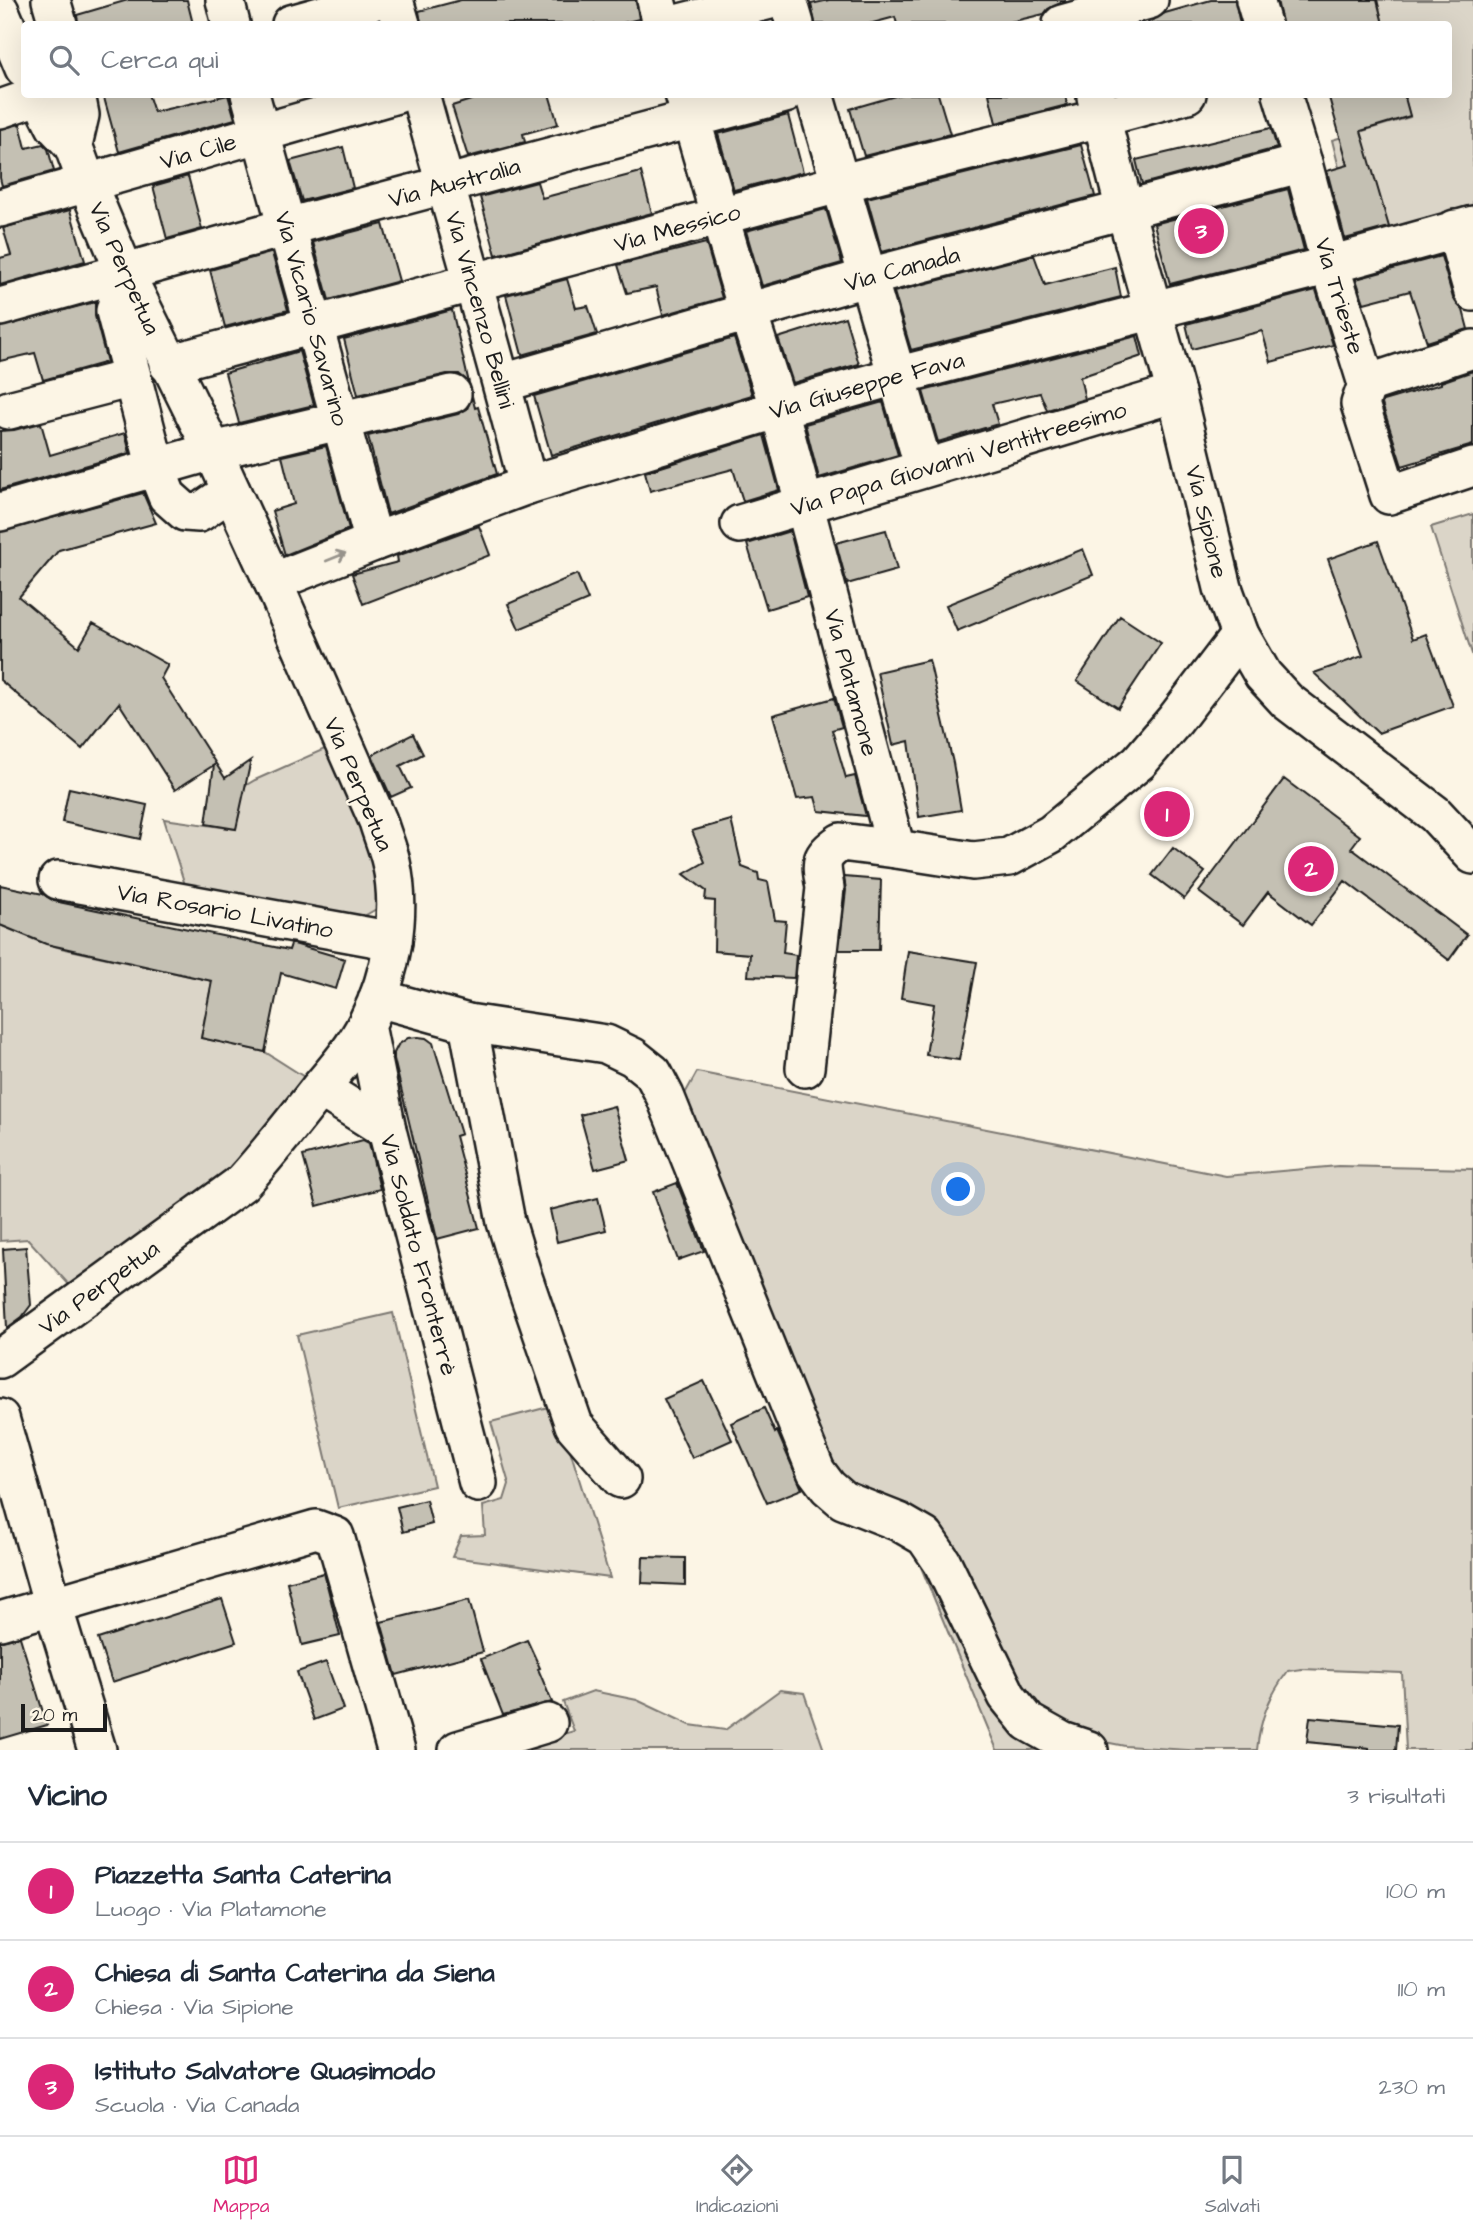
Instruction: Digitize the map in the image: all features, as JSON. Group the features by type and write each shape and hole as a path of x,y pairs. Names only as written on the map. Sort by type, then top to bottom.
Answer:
{"street":[{"path":"51,0 57,21"},
{"path":"225,0 230,21"},
{"path":"302,21 377,0"},
{"path":"394,0 400,21"},
{"path":"656,0 661,21"},
{"path":"688,21 770,0"},
{"path":"788,0 793,21"},
{"path":"1069,18 1149,0"},
{"path":"1255,0 1261,21"},
{"path":"0,11 21,55"},
{"path":"0,109 21,97"},
{"path":"42,98 55,126 73,145"},
{"path":"73,145 80,115 77,98"},
{"name":"Via Vicario Savarino","path":"251,98 374,542"},
{"name":"Via Cile","path":"0,208 383,98"},
{"name":"Via Vincenzo Bellini","path":"421,98 503,383 528,485"},
{"name":"Via Australia","path":"0,307 445,184 688,107 755,98"},
{"path":"815,98 924,468"},
{"name":"Via Messico","path":"169,364 721,218 1099,107 1160,98"},
{"name":"Via Trieste","path":"1283,98 1367,384 1360,404 1389,495 1473,467"},
{"name":"Via Platamone","path":"688,107 779,409 896,849"},
{"name":"Via Sipione","path":"1099,107 1176,393 1223,588 1240,635 1263,675 1287,701 1435,814 1473,855"},
{"name":"Via Perpetua","path":"0,1359 242,1183 270,1152 345,1058 372,1011 393,941 396,898 391,862 378,821 213,450 125,273 73,145"},
{"name":"Via Canada","path":"503,383 869,277 1303,163"},
{"path":"1464,227 1473,292"},
{"name":"Via Giuseppe Fava","path":"273,582 528,485 779,409 896,376 1330,265 1464,227"},
{"path":"125,273 115,311 156,468 167,496 185,512 199,513 231,491"},
{"path":"1367,384 1473,349"},
{"path":"9,410 132,378"},
{"name":"Via Papa Giovanni Ventitreesimo","path":"740,524 1176,393"},
{"path":"0,512 213,450 452,394"},
{"path":"805,1068 825,888 821,864 827,851 841,842 973,861 1009,857 1051,834 1139,762 1240,635"},
{"name":"Via Rosario Livatino","path":"58,880 393,941"},
{"path":"372,1011 606,1044 634,1057 653,1073 665,1096 816,1471 843,1500 899,1522 925,1537 942,1562 1007,1696 1028,1722 1062,1741 1089,1750"},
{"name":"Via Soldato Fronterrè","path":"372,1011 387,1130 478,1483"},
{"path":"468,1023 506,1222 522,1274 574,1425 621,1479"},
{"path":"320,1088 387,1130"},
{"path":"0,1418 97,1750"},
{"path":"0,1621 316,1529 335,1536 396,1750"},
{"path":"458,1750 548,1723"}],"shaded area":[{"path":"1377,0 1473,0 1473,205 1389,229 1369,160 1339,168 1332,140 1410,117 1405,98 1452,98 1452,21 1382,21"},
{"path":"1473,514 1473,657 1431,527"},
{"path":"329,747 374,856 378,908 352,923 185,885 164,819 235,829 240,811 238,790"},
{"path":"0,925 61,948 212,981 201,1038 265,1052 309,1080 217,1185 71,1287 28,1239 0,1241"},
{"path":"697,1072 1226,1176 1338,1166 1473,1169 1473,1750 1406,1750 1402,1673 1302,1669 1288,1671 1266,1708 1257,1750 1125,1746 1065,1734 1037,1720 958,1572 829,1470 682,1099"},
{"path":"393,1313 434,1486 338,1508 297,1335"},
{"path":"556,1405 610,1578 452,1557 461,1536 485,1535 483,1506 504,1500 509,1484 491,1422"},
{"path":"911,1543 1055,1750 997,1750"},
{"path":"780,1690 804,1693 824,1750 509,1750 574,1731 563,1702 593,1691 637,1700 690,1725 725,1730"}],"building":[{"path":"128,0 187,0 192,21 78,21 77,15"},
{"path":"461,0 636,0 639,19 421,21 419,11"},
{"path":"829,0 1065,0 1044,14 1015,21 896,21 895,17 880,21 814,21 811,4"},
{"path":"1211,0 1235,0 1239,21 1150,21 1165,13"},
{"path":"1277,0 1377,0 1382,21 1281,21"},
{"path":"104,98 149,98 154,112 215,98 229,98 235,119 119,152"},
{"path":"477,98 550,98 558,124 523,134 525,142 468,157 452,106"},
{"path":"888,98 939,98 950,134 864,156 850,109"},
{"path":"990,98 1066,98 1067,105 996,123"},
{"path":"1329,98 1405,98 1410,116 1361,131 1389,227 1345,239 1327,171 1348,165"},
{"path":"788,115 803,172 734,190 718,134"},
{"path":"20,124 26,148 43,144 48,149 54,171 2,186 0,129"},
{"path":"1271,128 1277,148 1142,184 1136,160"},
{"path":"1081,145 1095,196 882,252 867,198"},
{"path":"343,147 353,188 302,201 290,161"},
{"path":"641,172 652,213 496,255 480,197 537,182 542,198"},
{"path":"188,176 202,229 167,239 153,186"},
{"path":"1288,189 1304,250 1170,284 1154,224"},
{"path":"826,209 842,263 762,286 746,231"},
{"path":"70,210 85,261 0,285 0,258 11,255 3,228"},
{"path":"383,224 399,281 329,300 313,242"},
{"path":"706,243 722,298 663,315 656,287 627,293 618,265"},
{"path":"270,253 288,310 225,327 210,270"},
{"path":"1034,255 1045,285 1115,267 1121,297 911,350 894,292"},
{"path":"1441,256 1453,298 1463,310 1468,329 1427,342 1410,291 1364,303 1356,279"},
{"path":"567,279 576,308 588,306 597,334 522,355 506,295"},
{"path":"1316,290 1333,345 1271,362 1262,331 1192,349 1186,324"},
{"path":"95,302 95,316 107,362 43,380 35,353 0,361 0,327"},
{"path":"452,310 469,383 459,374 447,374 358,395 344,339"},
{"path":"845,317 859,364 793,383 778,338"},
{"path":"1137,336 1142,356 1080,377 1085,399 1047,410 1040,393 992,404 998,424 938,442 923,391"},
{"path":"734,338 752,395 551,455 534,396"},
{"path":"299,351 314,405 239,423 225,373"},
{"path":"1473,371 1473,445 1402,466 1383,401 1441,384"},
{"path":"472,396 475,408 478,407 497,474 388,514 368,436 458,414 467,409"},
{"path":"883,402 898,455 819,478 805,424"},
{"path":"41,423 50,455 125,433 130,453 0,490 0,431"},
{"path":"764,435 779,490 743,501 733,469 650,491 645,472"},
{"path":"326,446 349,529 285,555 272,511 294,504 282,456"},
{"path":"143,493 156,523 59,550 19,597 79,647 93,623 168,665 161,678 225,778 251,760 236,829 206,824 214,765 175,790 119,703 82,749 0,680 0,532"},
{"path":"479,526 490,555 363,604 352,574 398,562 397,556"},
{"path":"886,530 897,570 847,584 836,543"},
{"path":"790,531 807,597 767,609 747,544"},
{"path":"1378,541 1413,639 1426,634 1453,706 1378,733 1314,673 1363,656 1328,559"},
{"path":"1083,549 1093,575 957,631 946,605"},
{"path":"577,574 588,600 519,629 508,604"},
{"path":"1120,616 1161,643 1118,708 1077,681"},
{"path":"929,660 961,810 919,817 909,741 893,745 877,672"},
{"path":"834,698 842,727 832,730 846,778 855,776 866,816 819,811 815,797 797,799 773,715"},
{"path":"413,734 423,754 400,766 411,788 391,797 372,755"},
{"path":"1284,779 1360,836 1351,848 1467,935 1449,960 1345,881 1311,925 1268,892 1243,925 1199,892"},
{"path":"69,788 147,805 140,839 62,822"},
{"path":"731,820 742,867 758,873 759,880 768,882 775,920 786,921 783,953 796,955 794,978 748,976 750,954 714,951 715,901 705,900 706,891 684,874 705,862 692,831"},
{"path":"1173,848 1205,872 1184,899 1152,875"},
{"path":"844,877 881,880 879,950 839,950 846,890"},
{"path":"0,885 43,894 54,901 289,950 291,944 294,944 345,959 336,989 281,973 265,1052 201,1038 212,981 46,944 0,925"},
{"path":"908,951 977,962 959,1060 926,1055 934,1004 901,998"},
{"path":"418,1037 433,1043 461,1134 455,1136 479,1228 437,1239 394,1059 398,1045 408,1038"},
{"path":"614,1106 629,1160 595,1169 580,1115"},
{"path":"363,1140 369,1143 380,1189 317,1206 303,1156"},
{"path":"677,1183 704,1251 678,1260 653,1192"},
{"path":"598,1198 606,1230 557,1242 550,1210"},
{"path":"26,1247 31,1305 22,1317 7,1328 3,1249"},
{"path":"704,1381 732,1440 692,1458 664,1399"},
{"path":"764,1408 802,1489 767,1503 731,1423"},
{"path":"426,1500 432,1524 403,1532 397,1507"},
{"path":"643,1557 685,1558 685,1585 642,1583"},
{"path":"324,1573 340,1636 302,1645 287,1582"},
{"path":"222,1599 236,1642 112,1682 98,1639"},
{"path":"469,1600 483,1652 396,1675 381,1622"},
{"path":"20,1637 47,1725 0,1739 0,1641"},
{"path":"527,1640 552,1702 503,1715 481,1659"},
{"path":"326,1662 343,1709 314,1720 297,1672"},
{"path":"1310,1717 1398,1725 1396,1750 1369,1750 1307,1742"}],"place":[{"name":"Istituto Salvatore Quasimodo","path":"1201,231"},
{"name":"Piazzetta Santa Caterina","path":"1167,814"},
{"name":"Chiesa di Santa Caterina da Siena","path":"1311,869"}]}
